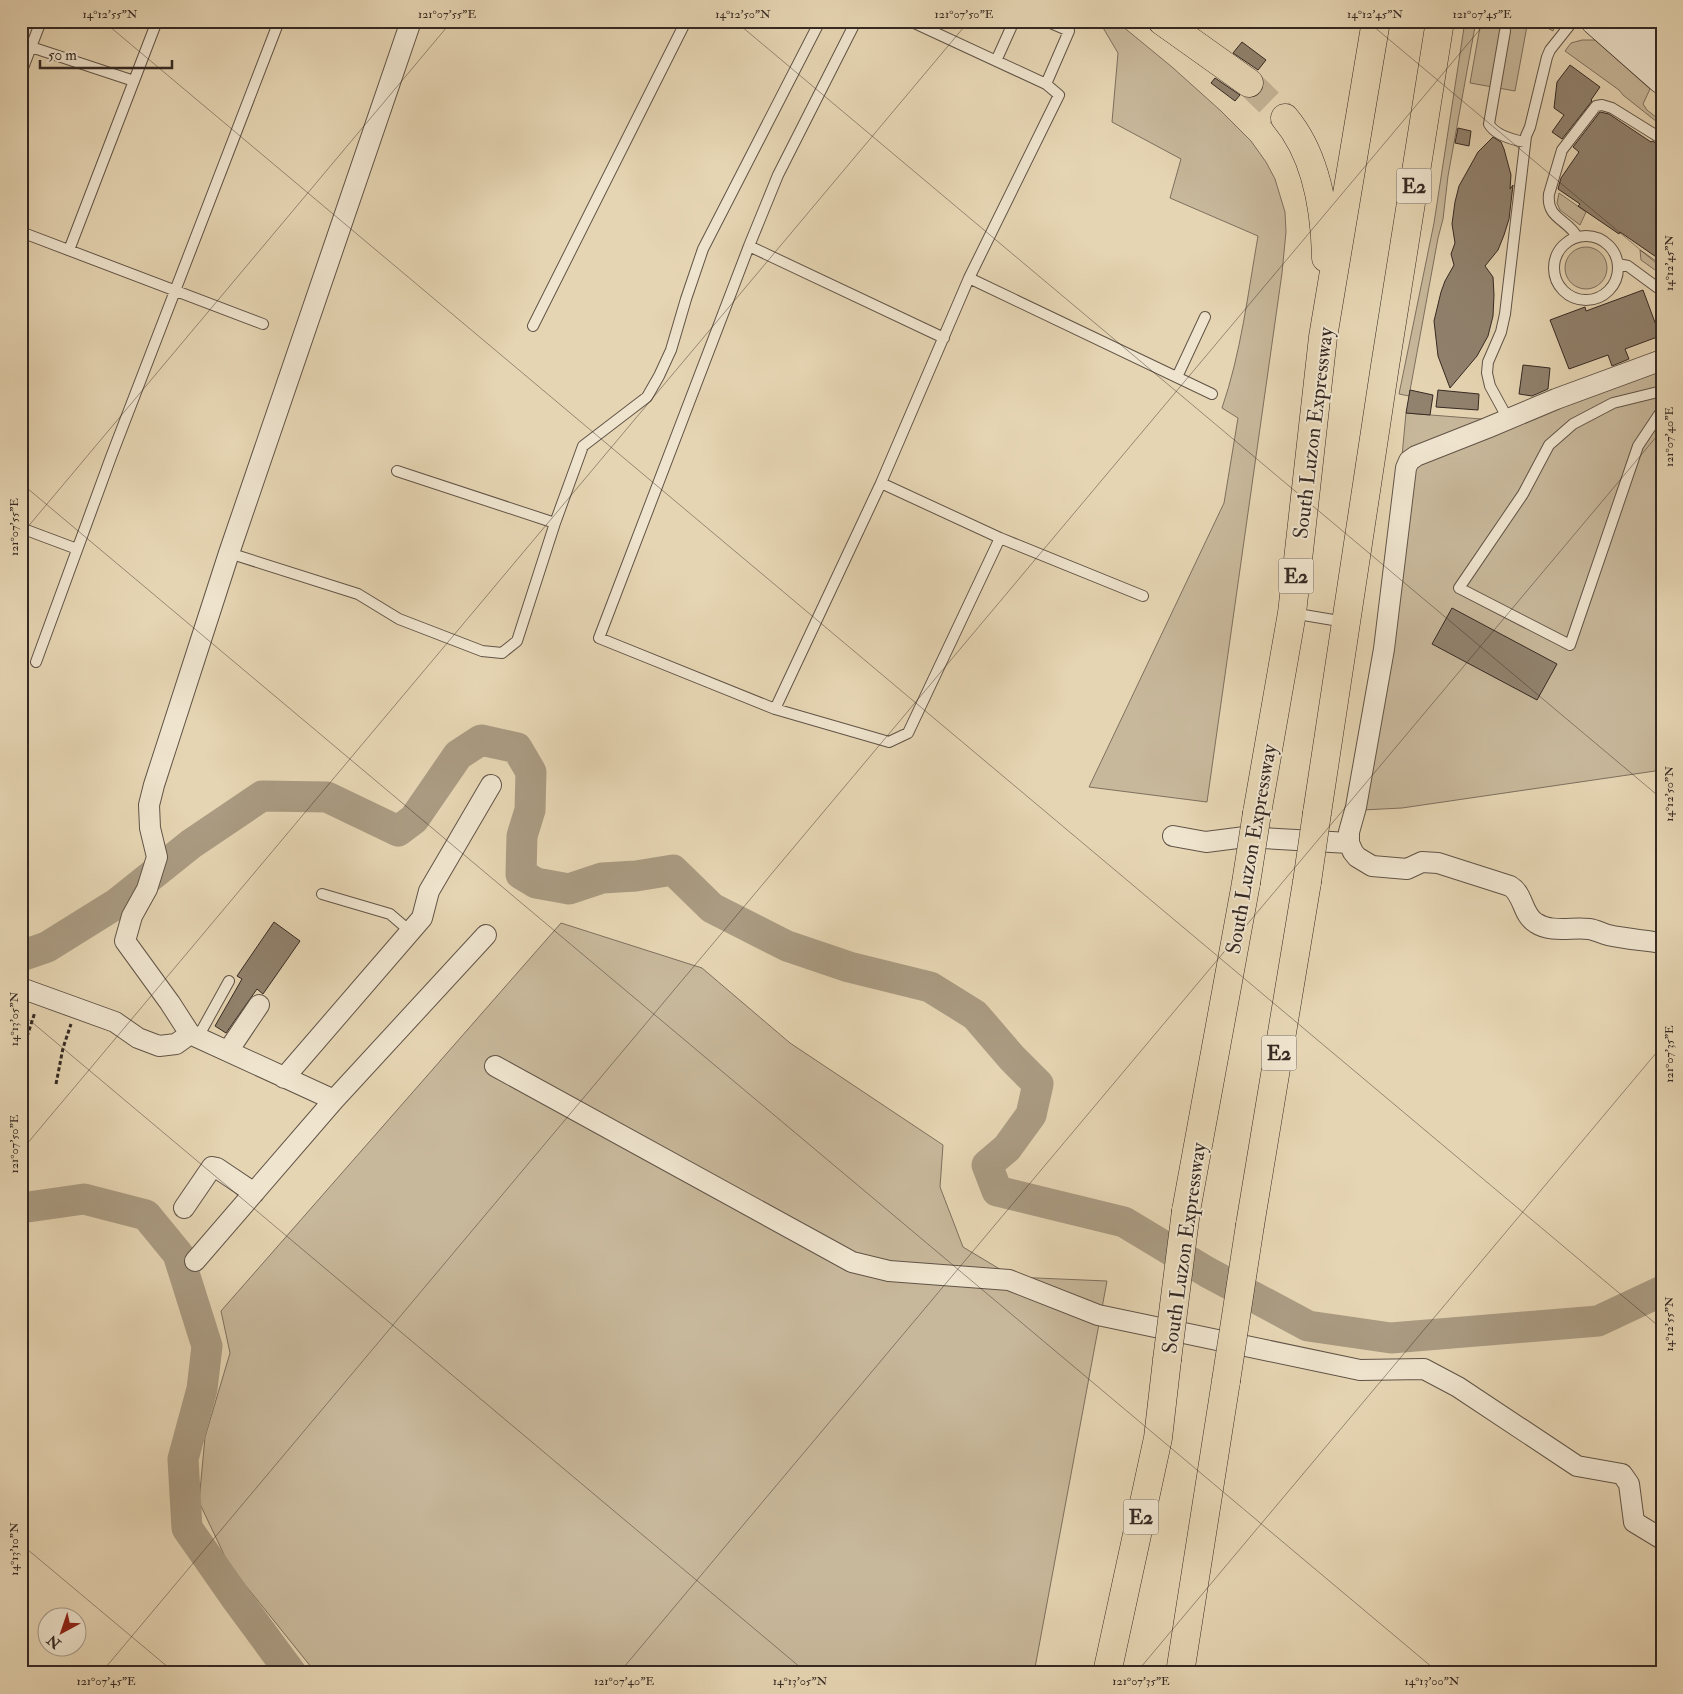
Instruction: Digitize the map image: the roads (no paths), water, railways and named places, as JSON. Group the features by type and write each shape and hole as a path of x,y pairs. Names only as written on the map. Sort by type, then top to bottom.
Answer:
{"highway":[{"path":"1162,21 1249,83"},
{"name":"South Luzon Expressway","path":"1107,1673 1158,1438 1186,1211 1246,883 1292,613 1323,337 1376,21"},
{"name":"E2","path":"1180,1673 1250,1225 1307,882 1440,21"},
{"path":"1285,118 1300,139 1318,186 1326,243 1327,284 1323,337"}],"main road":[{"path":"1595,21 1659,63"},
{"path":"1635,21 1659,63"}],"street":[{"path":"334,1100 194,1036 125,941 132,916 147,888 157,857 150,828 149,805 154,785 229,553 411,21"},
{"path":"1662,360 1556,399 1416,456 1407,463 1384,649 1356,807 1349,832 1349,843 1353,852 1357,857 1372,866 1407,869 1422,862 1438,863 1510,886 1517,891 1532,920 1544,927 1574,930 1589,929 1608,935 1662,943"},
{"path":"284,1078 422,918 429,891 491,785"},
{"path":"1173,836 1206,842 1246,837 1349,843"},
{"path":"195,1261 334,1100 486,935"},
{"path":"21,988 115,1022 138,1038 159,1046 176,1044 194,1036"},
{"path":"228,1051 259,1005"},
{"path":"495,1066 852,1262 889,1271 1009,1280 1098,1315 1360,1370 1424,1369 1458,1387 1577,1466 1622,1474 1628,1484 1634,1522 1662,1539"},
{"path":"184,1208 212,1167 217,1168 254,1193"}],"lane":[{"path":"21,73 41,21"},
{"path":"69,250 157,21"},
{"path":"36,662 77,549 279,21"},
{"path":"533,326 686,21"},
{"path":"229,553 358,594 400,619 482,651 502,653 517,641 555,523 583,446 647,397 659,376 671,350 703,249 820,21"},
{"path":"856,21 778,175 599,638 775,709 889,742 908,733 1000,538"},
{"path":"775,709 881,483 969,278 1059,94 1046,84 910,21"},
{"path":"996,61 1014,21"},
{"path":"1046,21 1069,31 1046,84"},
{"path":"1508,419 1490,386 1487,366 1505,314 1525,142 1546,58 1573,21"},
{"path":"1505,32 1489,124 1493,130 1512,139 1525,142"},
{"path":"31,47 134,81"},
{"path":"1577,237 1570,227 1554,214 1548,201 1562,150 1591,110 1599,105 1612,108 1662,139"},
{"path":"21,232 263,324"},
{"path":"1586,236 1604,242 1611,248 1618,264 1615,282 1610,290 1603,296 1595,299 1577,299 1568,295 1557,281 1554,272 1557,254 1569,241 1577,237 1586,236"},
{"path":"749,246 944,338"},
{"path":"1618,264 1628,266 1662,291"},
{"path":"969,278 1212,394"},
{"path":"1177,377 1206,317"},
{"path":"1662,391 1613,403 1573,424 1549,446 1522,494 1459,588 1570,645 1638,446 1662,410"},
{"path":"396,471 555,523"},
{"path":"881,483 1000,538 1143,596"},
{"path":"21,528 77,549"},
{"path":"1292,613 1346,622"},
{"path":"322,894 390,914 411,932"},
{"path":"194,1036 229,981"}],"waterway":[{"path":"21,956 47,947 116,904 191,844 262,796 327,797 398,831 414,819 458,755 481,740 517,748 531,772 530,810 522,836 521,874 536,883 569,889 602,878 636,876 673,870 712,908 787,946 849,967 930,987 975,1015 1012,1058 1038,1084 1031,1115 1007,1148 987,1165 997,1191 1124,1222 1207,1272 1308,1326 1391,1338 1598,1321 1662,1291"},
{"path":"21,1208 84,1199 146,1215 178,1254 207,1346 202,1389 183,1459 187,1528 291,1673"}],"tunnel":[{"path":"1249,83 1285,118"}]}
